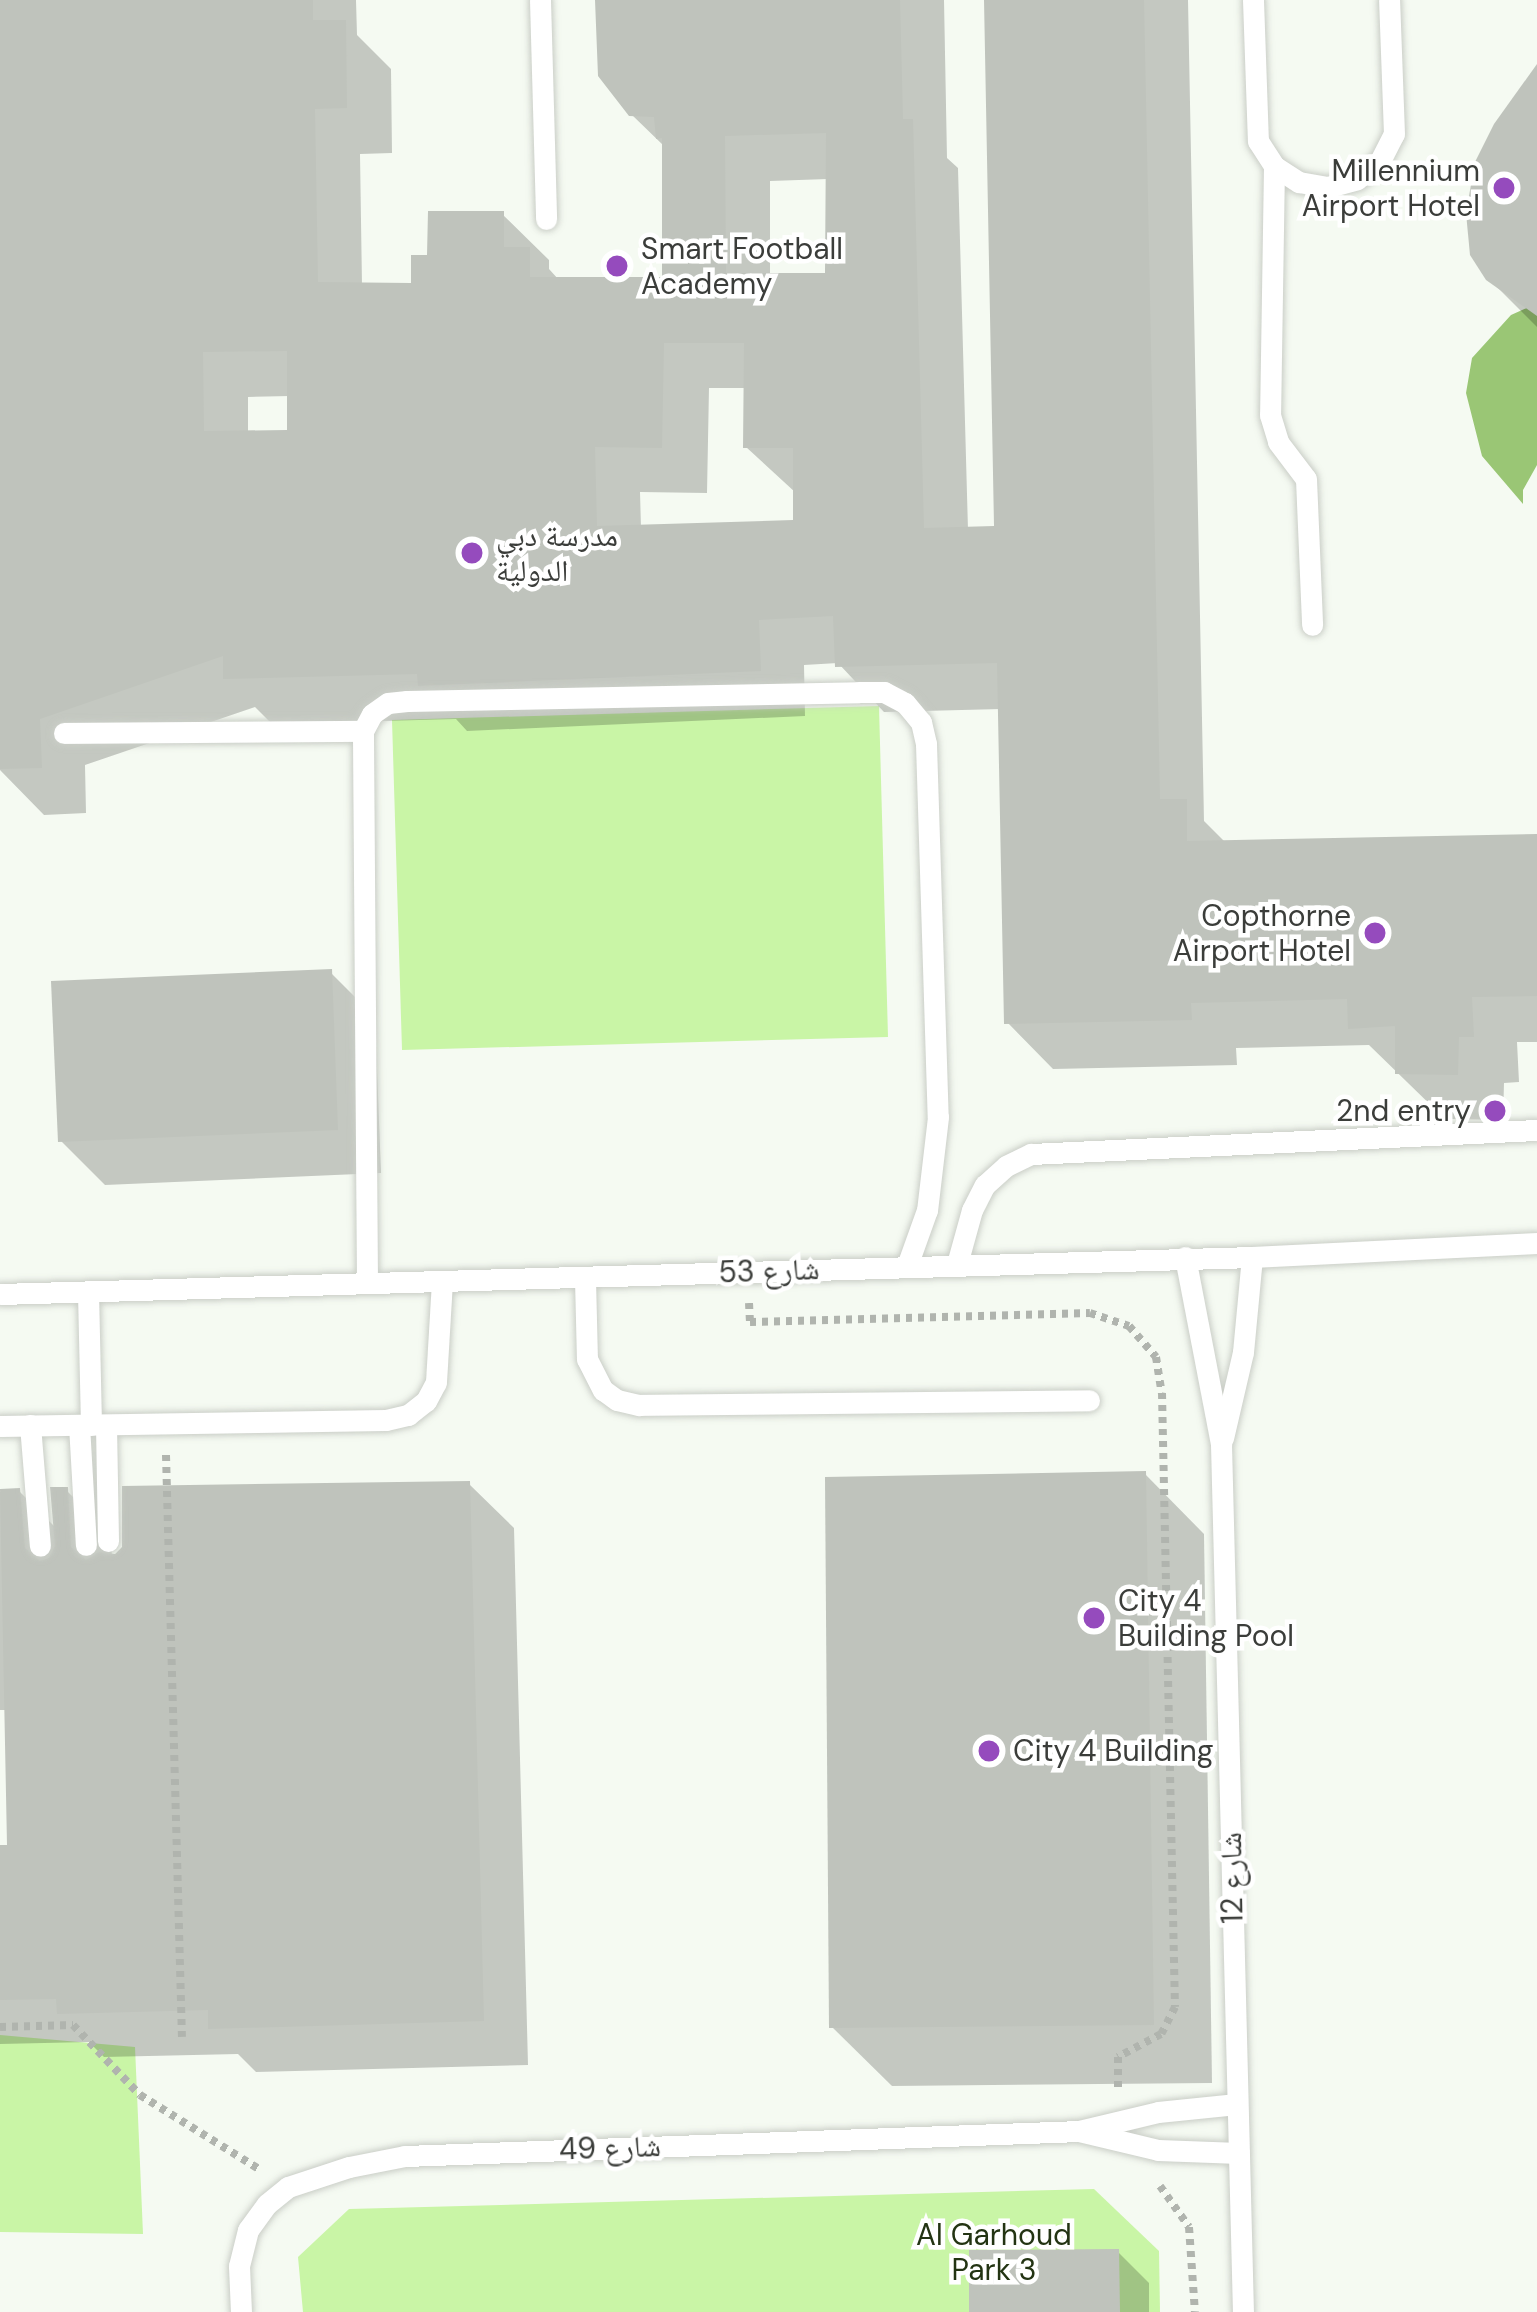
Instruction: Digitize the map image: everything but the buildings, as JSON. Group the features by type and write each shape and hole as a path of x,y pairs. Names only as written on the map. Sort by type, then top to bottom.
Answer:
{"lane":[{"path":"540,0 547,219"},
{"path":"1253,0 1258,141 1274,166 1300,182 1328,187 1357,179 1380,161 1394,134 1389,0"},
{"path":"1274,166 1270,415 1278,442 1306,479 1312,625"},
{"path":"367,1283 363,730 372,714 388,703 407,700 884,692 905,703 921,722 926,744 938,1117 927,1210 908,1266"},
{"path":"64,733 363,730"},
{"path":"957,1264 972,1210 985,1185 1006,1166 1031,1154 1537,1130"},
{"name":"شارع 53","path":"0,1294 1252,1257 1537,1243"},
{"name":"شارع 12","path":"1185,1257 1221,1444 1243,2312"},
{"name":"شارع 12","path":"1221,1444 1243,1352 1252,1257"},
{"path":"585,1279 587,1359 603,1390 616,1400 639,1405 1089,1400"},
{"path":"0,1426 386,1420 408,1415 426,1401 436,1382 442,1282"},
{"path":"88,1292 97,1543"},
{"path":"30,1426 40,1546"},
{"name":"شارع 49","path":"241,2312 238,2266 248,2230 288,2187 317,2174 405,2156 1118,2130 1238,2104"},
{"path":"1118,2130 1198,2154 1239,2153"}],"path":[{"path":"748,1272 750,1322 1090,1313 1129,1327 1156,1357 1162,1393 1175,2007 1161,2034 1118,2057 1117,2171 1165,2188 1189,2227 1195,2312"},
{"path":"165,1424 182,2037"},
{"path":"0,2027 73,2024 140,2095 288,2187"}],"green space":[{"path":"879,706 888,1037 402,1050 392,720"},
{"path":"0,2035 135,2047 143,2234 0,2232"},
{"name":"Al Garhoud Park 3","path":"1094,2189 1159,2251 1160,2312 303,2312 298,2257 349,2209"}],"shaded area":[{"path":"1529,307 1537,311 1537,465 1523,490 1523,504 1482,456 1466,393 1472,358 1511,315"}],"place":[{"name":"Millennium Airport Hotel","path":"1504,188"},
{"name":"Smart Football Academy","path":"617,266"},
{"name":"مدرسة دبي الدولية","path":"472,553"},
{"name":"Copthorne Airport Hotel","path":"1375,933"},
{"name":"2nd entry","path":"1495,1111"},
{"name":"City 4 Building Pool","path":"1094,1618"},
{"name":"City 4 Building","path":"989,1751"}]}
